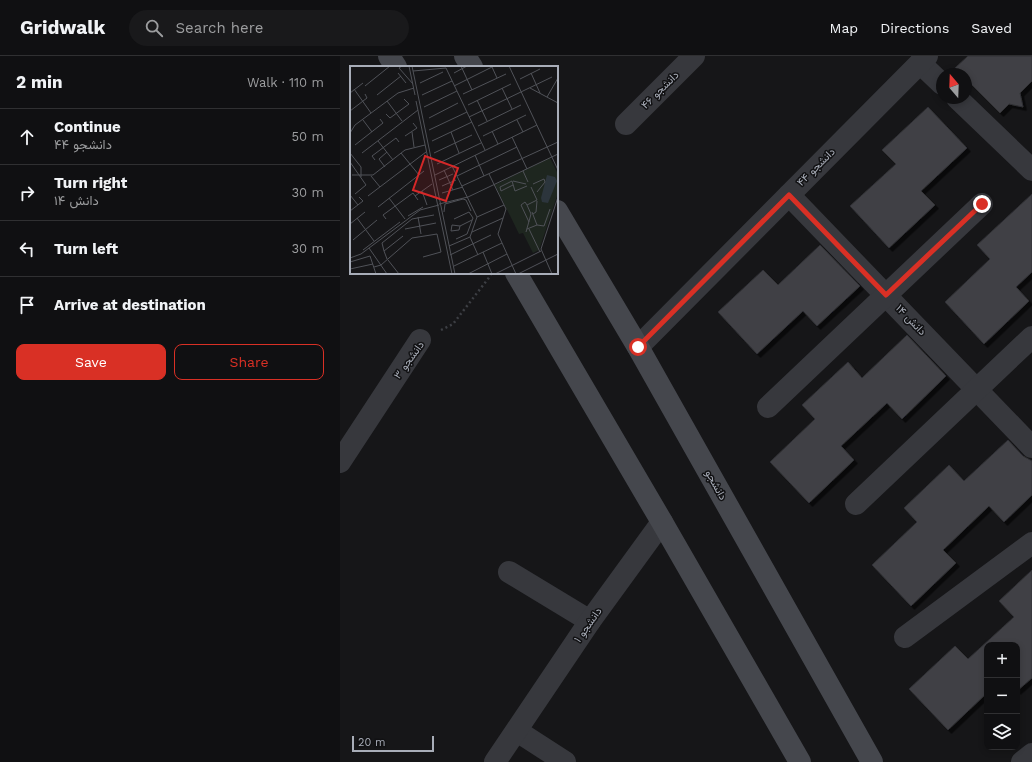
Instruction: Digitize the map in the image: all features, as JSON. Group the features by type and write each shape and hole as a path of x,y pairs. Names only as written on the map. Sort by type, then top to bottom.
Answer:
{"main road":[{"path":"389,56 395,66"},
{"path":"465,56 471,66"},
{"name":"دانشجو","path":"558,212 638,347 872,762"},
{"path":"517,274 800,762"}],"street":[{"name":"دانشجو ۴۶","path":"626,124 694,56"},
{"path":"924,60 936,76"},
{"name":"دانشجو ۴۴","path":"638,347 924,60"},
{"path":"962,104 1032,170"},
{"name":"دانش ۱۴","path":"789,195 1032,447"},
{"path":"768,407 982,204"},
{"path":"856,504 1032,337"},
{"name":"دانشجو ۳","path":"344,449 420,340"},
{"name":"دانشجو ۱","path":"495,762 590,621 662,522"},
{"path":"904,636 1032,543"},
{"path":"509,572 590,621"},
{"path":"517,731 565,762"},
{"path":"1022,762 1032,754"}],"path":[{"name":"دانشجو ۳","path":"420,340 453,324 491,274"}],"building":[{"path":"968,56 1032,56 1032,81 1020,93 1023,107 1009,104 1000,113 972,85 972,68 955,68"},
{"path":"928,107 967,148 921,191 935,205 889,248 850,206 896,164 882,150"},
{"path":"1032,194 1032,272 1016,287 1029,301 984,344 945,302 990,259 977,245"},
{"path":"820,245 860,286 817,326 803,311 757,354 718,312 763,270 778,285"},
{"path":"907,335 946,376 902,419 887,403 841,446 854,460 809,503 770,462 815,419 802,405 848,362 862,378"},
{"path":"1008,440 1023,456 1032,461 1032,495 1004,522 989,506 943,550 956,563 911,606 872,565 917,522 904,508 949,465 964,481"},
{"path":"1032,570 1032,678 1020,688 1020,642 987,642 1014,617 999,601"},
{"path":"984,644 984,696 948,730 909,689 955,646 968,659"}],"route":[{"path":"638,347 789,195 886,295 982,204"}]}
